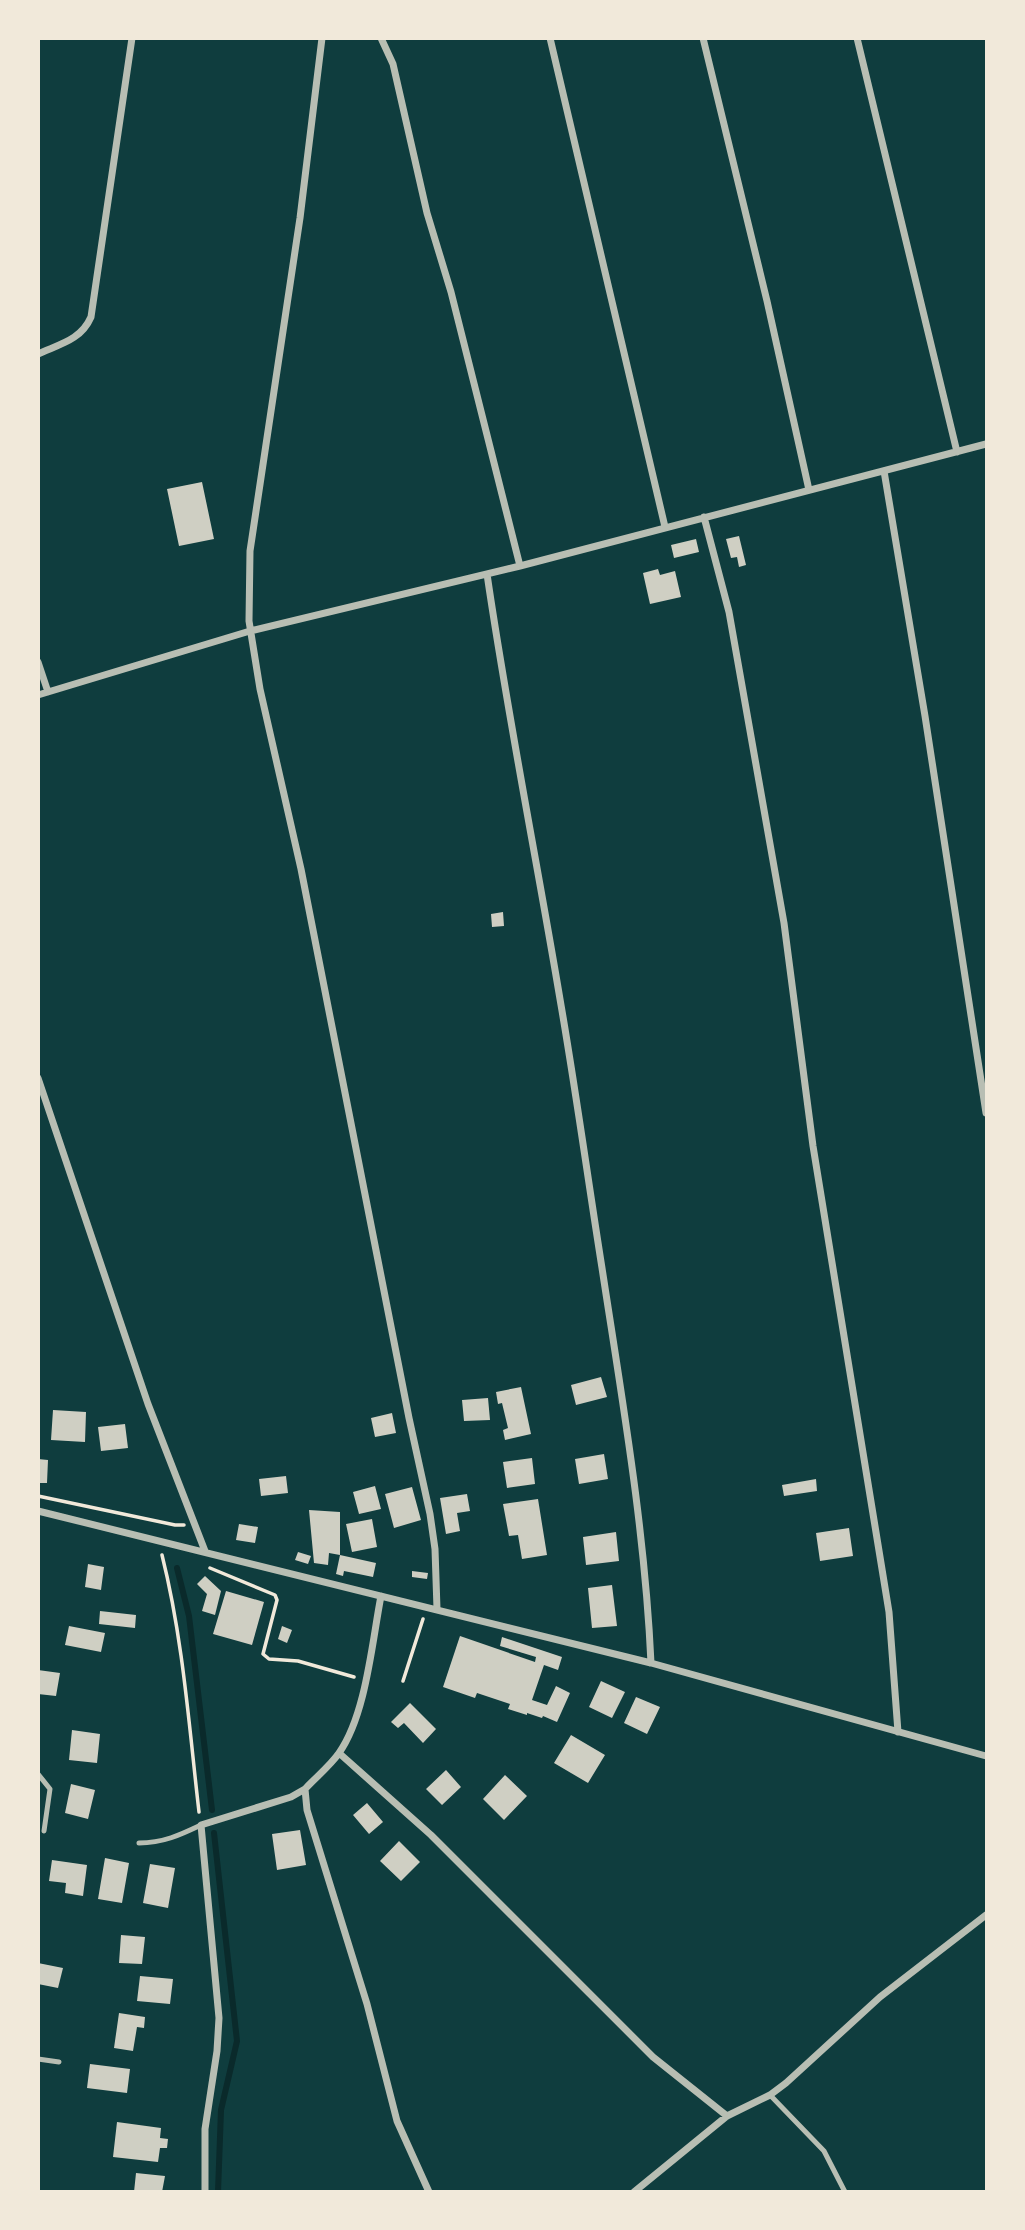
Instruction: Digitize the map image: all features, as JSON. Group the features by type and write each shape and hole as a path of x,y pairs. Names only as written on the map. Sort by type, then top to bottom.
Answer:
{"street":[{"path":"38,354 78,337 86,329 91,317 132,38"},
{"path":"322,38 300,218 250,551 250,631 260,689 301,869 430,1514 435,1549 437,1609"},
{"path":"382,38 393,64 427,214 451,292 520,566"},
{"path":"550,38 665,527"},
{"path":"703,38 767,301 809,490"},
{"path":"857,38 957,452"},
{"path":"38,695 250,631 520,566 986,444"},
{"path":"884,471 986,1113"},
{"path":"704,517 729,612 784,923 813,1146 889,1612 898,1732"},
{"path":"487,574 503,683 562,1007 628,1435 641,1522 651,1663"},
{"path":"38,663 48,692"},
{"path":"38,1079 43,1106 148,1404 205,1551"},
{"path":"38,1511 651,1663 986,1756"},
{"path":"205,2192 205,2129 217,2051 219,2018 201,1825 291,1797 306,1789 339,1753 352,1729 381,1596"},
{"path":"339,1753 431,1835 653,2057 727,2116"},
{"path":"306,1789 307,1810 349,1944 397,2121 429,2192"},
{"path":"634,2192 727,2116 770,2095 786,2083 880,1997 986,1915"}],"lane":[{"path":"38,1774 50,1789 44,1831"},
{"path":"139,1843 171,1839 201,1825"},
{"path":"38,2059 59,2062"},
{"path":"770,2095 824,2151 845,2192"}],"path":[{"path":"172,1557 162,1555 172,1595 181,1652 201,1825"},
{"path":"203,1565 275,1595 277,1600 263,1654 269,1659 298,1661 364,1680"},
{"path":"403,1681 415,1651 423,1618 429,1614"}],"building":[{"path":"202,482 214,539 179,546 167,489"},
{"path":"739,536 746,565 739,567 737,557 731,558 726,539"},
{"path":"696,539 699,552 674,558 671,545"},
{"path":"658,569 660,575 675,571 681,597 650,604 643,573"},
{"path":"503,912 504,926 492,927 491,914"},
{"path":"601,1377 607,1397 576,1405 571,1385"},
{"path":"521,1387 531,1434 505,1440 503,1430 508,1428 502,1403 498,1404 496,1392"},
{"path":"488,1398 490,1420 464,1421 462,1400"},
{"path":"53,1410 86,1412 85,1442 51,1440"},
{"path":"392,1413 396,1433 375,1437 371,1418"},
{"path":"125,1424 128,1448 101,1451 98,1427"},
{"path":"604,1454 608,1479 579,1484 575,1459"},
{"path":"532,1458 535,1484 507,1488 503,1462"},
{"path":"38,1459 48,1460 47,1483 38,1483"},
{"path":"286,1476 288,1493 261,1496 259,1479"},
{"path":"816,1479 817,1491 784,1496 782,1485"},
{"path":"375,1486 381,1509 359,1514 353,1492"},
{"path":"412,1487 421,1520 394,1528 385,1494"},
{"path":"467,1494 470,1511 457,1513 460,1531 446,1534 440,1498"},
{"path":"538,1499 547,1555 522,1559 518,1535 509,1536 503,1504"},
{"path":"309,1510 340,1512 340,1555 329,1553 328,1565 314,1563"},
{"path":"372,1519 377,1547 352,1552 346,1524"},
{"path":"239,1524 258,1527 255,1543 236,1540"},
{"path":"849,1528 853,1556 820,1561 816,1533"},
{"path":"616,1532 619,1561 586,1565 583,1537"},
{"path":"298,1552 311,1556 308,1564 295,1560"},
{"path":"340,1555 376,1563 373,1577 344,1571 343,1576 336,1574"},
{"path":"88,1564 104,1567 101,1590 85,1587"},
{"path":"412,1571 428,1573 427,1579 412,1577"},
{"path":"205,1576 221,1591 215,1615 202,1611 207,1594 197,1584"},
{"path":"612,1585 617,1626 592,1628 588,1588"},
{"path":"226,1591 264,1602 252,1645 213,1634"},
{"path":"100,1611 136,1615 135,1628 99,1624"},
{"path":"69,1626 105,1633 101,1652 65,1645"},
{"path":"282,1626 292,1630 287,1643 278,1639"},
{"path":"460,1636 535,1662 536,1657 500,1646 502,1637 562,1657 558,1670 544,1665 532,1700 547,1705 556,1686 570,1693 557,1722 543,1716 527,1715 508,1709 510,1704 477,1693 475,1698 443,1687"},
{"path":"38,1670 60,1673 56,1696 38,1694"},
{"path":"601,1681 625,1692 612,1718 589,1707"},
{"path":"636,1697 660,1707 647,1734 624,1723"},
{"path":"410,1703 436,1729 423,1743 404,1723 398,1728 391,1722"},
{"path":"72,1730 100,1734 97,1763 69,1760"},
{"path":"571,1735 605,1755 588,1783 554,1763"},
{"path":"446,1770 461,1787 442,1805 426,1789"},
{"path":"505,1775 527,1796 504,1820 483,1799"},
{"path":"71,1784 95,1790 88,1819 65,1813"},
{"path":"367,1803 383,1822 369,1834 353,1815"},
{"path":"300,1830 306,1865 277,1870 272,1834"},
{"path":"399,1841 420,1862 401,1881 380,1861"},
{"path":"105,1858 129,1863 122,1903 98,1899"},
{"path":"52,1860 87,1865 83,1896 65,1893 66,1883 49,1881"},
{"path":"150,1864 175,1868 168,1908 143,1903"},
{"path":"121,1935 145,1937 142,1964 119,1963"},
{"path":"38,1963 63,1968 58,1988 38,1984"},
{"path":"140,1976 173,1979 170,2004 137,2001"},
{"path":"119,2013 145,2017 144,2028 137,2027 133,2051 114,2048"},
{"path":"90,2064 130,2069 127,2093 87,2088"},
{"path":"117,2122 161,2128 160,2138 168,2139 167,2148 160,2148 158,2162 113,2157"},
{"path":"136,2173 165,2176 162,2192 134,2192"}],"waterway":[{"path":"177,1568 189,1616 212,1810"},
{"path":"214,1833 237,2041 221,2110 218,2192"}]}
